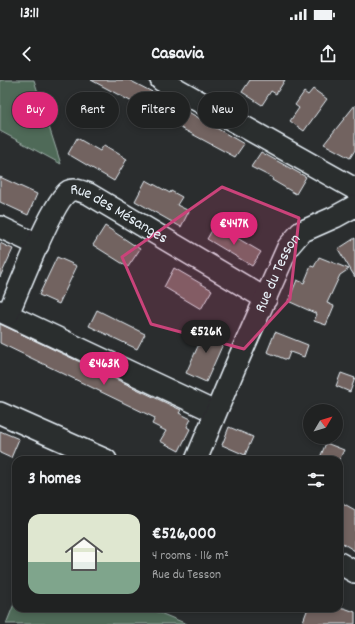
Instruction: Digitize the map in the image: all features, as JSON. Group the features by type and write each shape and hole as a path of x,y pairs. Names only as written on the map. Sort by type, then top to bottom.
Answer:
{"street":[{"path":"161,80 355,190"},
{"name":"Rue des Mésanges","path":"4,313 59,201 68,192 75,190 89,194 266,299"},
{"name":"Rue du Tesson","path":"198,456 215,412 288,248 301,232 335,217 355,206"},
{"path":"0,227 38,245"},
{"path":"4,313 215,412"},
{"path":"0,414 97,456"},
{"path":"343,565 355,572"}],"highlighted area":[{"path":"222,187 299,218 290,299 244,349 151,324 122,257"}],"green space":[{"path":"0,80 34,80 38,92 12,92 12,128 49,128 61,164 0,131"},
{"path":"12,609 12,612 158,612 187,624 6,624"}],"building":[{"path":"91,80 129,80 152,92 127,92 127,99 119,95 119,92 113,92"},
{"path":"250,80 285,80 276,94 271,91 262,105 248,96 248,92 242,92"},
{"path":"313,89 327,99 304,131 290,121 299,108 295,105 304,92 308,95"},
{"path":"355,105 355,150 350,158 324,144"},
{"path":"190,113 198,117 198,128 216,128 244,144 235,157 181,128 190,128"},
{"path":"77,138 100,151 104,145 127,159 114,181 68,154"},
{"path":"261,152 306,177 296,194 272,180 273,178 251,167"},
{"path":"0,177 37,194 28,215 0,202"},
{"path":"146,180 170,193 171,191 182,197 177,205 189,211 181,227 135,201"},
{"path":"215,225 261,252 252,266 207,239"},
{"path":"105,226 140,249 128,267 93,245"},
{"path":"355,238 355,277 338,249"},
{"path":"0,243 13,249 0,277"},
{"path":"57,257 77,266 59,304 39,295"},
{"path":"319,257 349,269 340,275 327,303 334,306 326,325 314,321 317,314 288,301 297,280 304,283 311,266 314,267"},
{"path":"174,268 212,290 201,309 164,287"},
{"path":"97,310 145,334 137,349 89,326"},
{"path":"0,324 181,410 179,413 191,419 187,427 190,429 179,451 160,441 166,431 152,424 155,418 0,343"},
{"path":"207,326 227,335 206,382 186,373"},
{"path":"275,332 308,345 304,357 290,352 287,360 267,352"},
{"path":"341,373 355,378 350,392 336,386"},
{"path":"229,427 253,437 245,455 222,445"},
{"path":"0,431 19,439 11,458 0,453"},
{"path":"326,444 329,444 344,450 341,456 321,456"},
{"path":"343,503 355,510 355,551 343,544"},
{"path":"344,608 355,612 355,624 302,624 306,612 343,612"}]}
